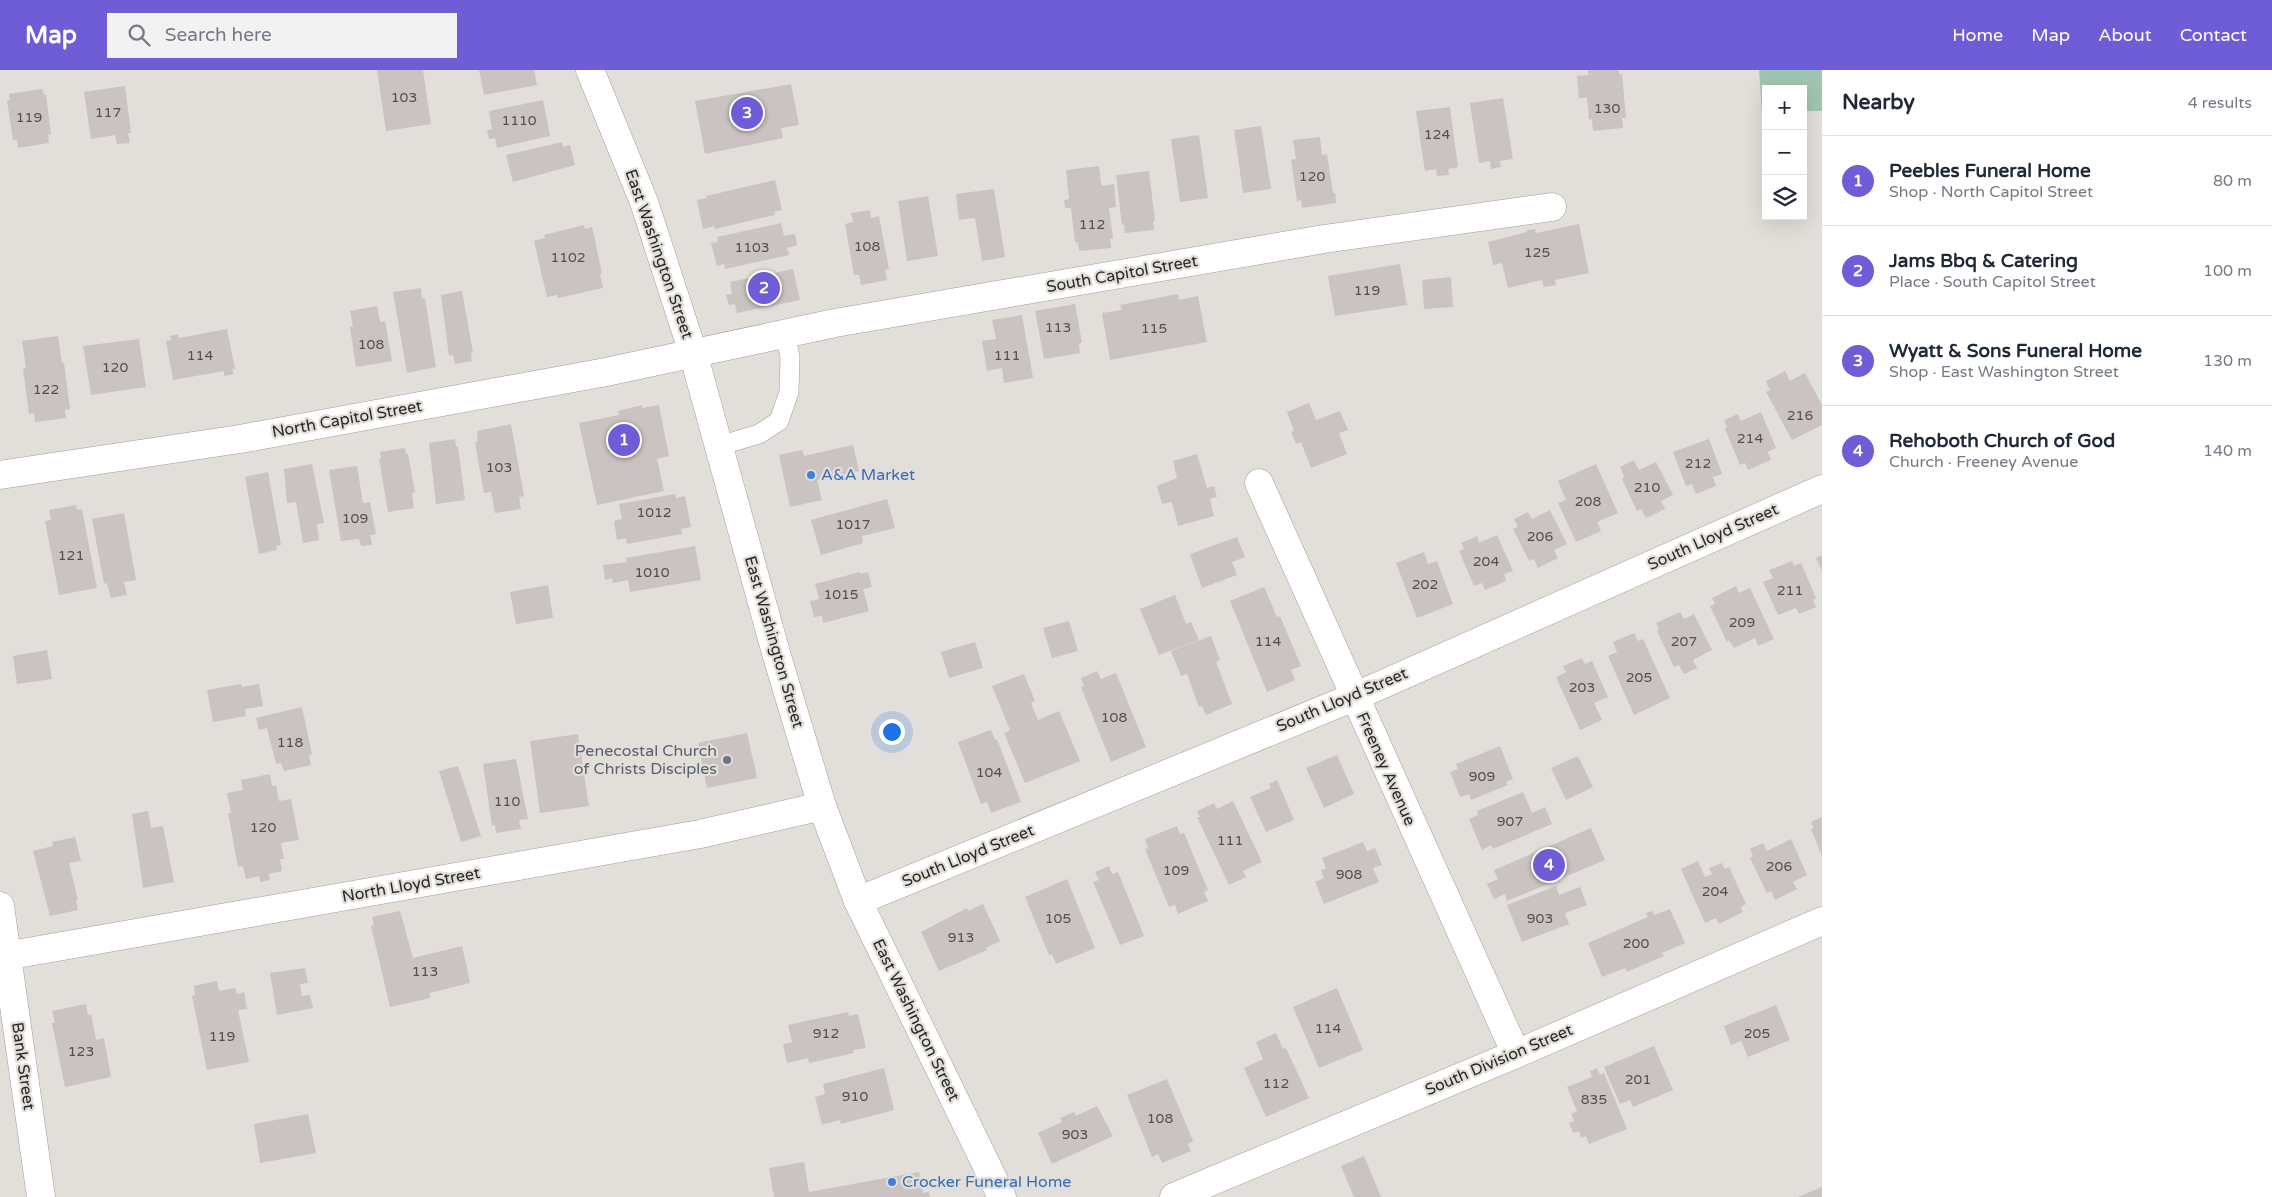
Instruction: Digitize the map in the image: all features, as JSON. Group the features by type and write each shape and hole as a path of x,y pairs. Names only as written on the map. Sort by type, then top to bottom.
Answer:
{"street":[{"name":"East Washington Street","path":"590,70 644,202 693,353 776,653 822,806 858,901 1002,1197"},
{"name":"South Capitol Street","path":"693,353 835,322 1324,239 1552,207"},
{"name":"North Capitol Street","path":"0,475 240,438 606,372 693,353"},
{"name":"Freeney Avenue","path":"1258,483 1516,1054"},
{"name":"South Lloyd Street","path":"858,901 1354,697 1822,488"},
{"name":"North Lloyd Street","path":"4,956 700,834 822,806"},
{"name":"Bank Street","path":"0,906 4,956 41,1197"},
{"name":"South Division Street","path":"1174,1197 1516,1054 1822,920"}],"lane":[{"path":"719,446 759,434 779,421 789,392 790,357 786,333"}],"green space":[{"path":"1759,70 1822,70 1822,111 1807,111 1807,85 1762,85 1762,111"}],"building":[{"path":"377,70 423,70 431,124 386,131"},
{"path":"479,70 534,70 537,85 484,95"},
{"path":"1588,70 1619,70 1619,74 1622,74 1626,118 1622,118 1623,128 1593,131 1592,119 1589,120 1587,98 1579,98 1577,76 1588,75"},
{"path":"791,84 799,125 781,128 783,138 705,154 695,101"},
{"path":"125,86 131,133 128,133 130,143 117,144 115,135 91,139 84,92"},
{"path":"42,89 44,95 46,95 51,134 48,135 49,143 18,148 17,140 13,140 7,101 10,100 9,94"},
{"path":"1503,98 1513,159 1500,161 1501,167 1491,169 1490,161 1479,163 1470,103"},
{"path":"543,100 550,136 497,148 495,138 489,139 487,130 492,129 489,111"},
{"path":"1450,107 1458,167 1448,169 1449,175 1437,176 1436,169 1425,171 1416,111"},
{"path":"1261,126 1271,189 1243,193 1234,130"},
{"path":"1199,135 1208,198 1180,202 1171,139"},
{"path":"1320,137 1322,155 1327,154 1336,203 1302,208 1301,200 1297,201 1291,160 1296,159 1293,140"},
{"path":"562,142 563,147 570,145 575,165 513,182 506,155"},
{"path":"1099,166 1101,184 1103,186 1114,184 1116,207 1109,208 1113,239 1110,239 1111,248 1079,251 1078,242 1075,242 1071,208 1065,208 1064,200 1069,199 1066,170"},
{"path":"1149,171 1155,221 1153,221 1154,230 1125,233 1124,225 1122,225 1116,175"},
{"path":"775,180 782,210 774,212 775,215 715,229 714,226 703,229 697,200 707,198 706,196"},
{"path":"994,189 1005,257 982,261 975,218 959,220 956,194"},
{"path":"928,196 938,256 907,261 898,201"},
{"path":"870,210 871,218 879,216 889,269 885,270 887,280 861,285 859,275 854,275 845,224 853,222 851,213"},
{"path":"781,223 784,236 795,234 797,245 787,248 789,255 725,269 724,264 717,266 711,243 718,242 717,237"},
{"path":"1579,224 1589,273 1555,280 1556,285 1544,287 1542,280 1508,288 1502,263 1493,265 1488,242 1527,232 1527,230 1535,229 1536,233"},
{"path":"584,225 585,229 592,227 602,273 600,274 603,288 558,298 557,295 547,297 534,241 545,238 544,235"},
{"path":"1400,264 1407,305 1335,316 1328,276"},
{"path":"793,269 800,300 737,313 735,304 729,305 726,295 732,294 730,282"},
{"path":"1451,277 1453,307 1424,309 1422,280"},
{"path":"421,288 422,298 425,298 436,367 407,373 393,292"},
{"path":"462,291 473,353 471,353 472,361 455,364 453,355 449,356 441,295"},
{"path":"1178,294 1179,300 1198,296 1207,342 1110,360 1102,313 1122,310 1120,305"},
{"path":"1075,304 1082,343 1079,343 1080,353 1044,359 1035,311"},
{"path":"377,306 380,322 385,321 392,361 356,367 350,327 353,327 350,311"},
{"path":"1022,315 1033,378 1004,383 1002,368 987,371 982,341 996,339 992,320"},
{"path":"227,329 235,369 232,369 234,374 224,376 224,371 173,380 166,341 171,340 170,336 178,334 179,338"},
{"path":"58,336 62,363 64,363 70,409 65,410 66,418 35,422 34,413 29,414 23,369 26,368 22,341"},
{"path":"139,339 146,387 91,395 83,346"},
{"path":"1785,371 1790,381 1805,373 1822,405 1822,425 1792,440 1766,392 1770,390 1766,381"},
{"path":"1309,403 1316,420 1340,411 1348,430 1339,433 1347,454 1311,468 1301,442 1296,444 1291,432 1294,431 1287,412"},
{"path":"642,405 642,408 659,405 669,456 657,459 664,491 597,505 579,423 619,415 618,411"},
{"path":"1761,412 1776,448 1768,452 1771,460 1748,470 1745,463 1740,465 1725,429 1727,427 1724,420 1738,414 1741,421"},
{"path":"511,424 524,496 519,497 521,509 495,513 491,492 484,493 475,442 478,441 477,431"},
{"path":"455,439 456,447 458,447 465,500 436,504 429,443"},
{"path":"1709,439 1722,474 1713,477 1716,486 1696,494 1692,484 1686,486 1673,452"},
{"name":"A&A Market","path":"853,445 859,471 817,480 822,500 790,507 779,455 802,450 804,456"},
{"path":"405,448 406,454 408,454 415,492 412,493 414,508 388,512 379,459 381,459 380,452"},
{"path":"1197,454 1207,488 1214,486 1217,497 1210,499 1214,516 1178,526 1172,502 1162,504 1157,486 1177,478 1173,461"},
{"path":"1634,460 1639,470 1656,462 1673,495 1661,501 1665,509 1646,518 1641,509 1637,511 1622,479 1624,477 1620,467"},
{"path":"312,464 324,523 317,524 319,540 303,543 296,502 287,503 284,469"},
{"path":"1596,464 1618,513 1597,522 1601,531 1576,542 1558,503 1566,500 1558,481"},
{"path":"357,466 363,503 370,502 376,534 370,535 372,545 361,546 359,539 341,541 329,470"},
{"path":"268,472 281,545 276,546 277,550 259,554 245,477"},
{"path":"675,494 676,498 685,496 691,527 681,529 682,534 627,544 626,538 617,540 614,521 622,519 619,504"},
{"path":"887,499 895,528 862,536 863,543 821,555 811,520"},
{"path":"76,505 77,510 82,509 97,588 59,595 45,521 51,520 49,510"},
{"path":"1550,510 1567,544 1554,550 1558,558 1538,568 1534,559 1529,561 1513,529 1518,527 1514,519 1528,512 1532,519"},
{"path":"124,513 136,580 124,582 127,595 111,598 107,583 104,584 92,519"},
{"path":"1497,535 1513,571 1504,574 1506,581 1485,590 1482,583 1474,586 1459,551 1464,549 1461,543 1477,536 1479,543"},
{"path":"1237,537 1245,557 1232,562 1237,575 1202,588 1190,554"},
{"path":"695,546 701,580 630,592 628,580 613,583 612,578 605,580 603,565 627,562 626,558"},
{"path":"1424,552 1428,564 1437,561 1453,604 1417,618 1396,563"},
{"path":"1822,555 1822,571 1816,558"},
{"path":"1792,561 1794,566 1801,563 1816,598 1813,600 1816,607 1799,614 1796,608 1778,615 1763,582 1773,578 1769,570"},
{"path":"860,572 861,574 868,572 872,587 863,589 869,611 823,623 822,616 814,617 810,601 819,599 815,584"},
{"path":"548,585 553,618 516,624 510,592"},
{"path":"1736,586 1739,593 1750,588 1774,639 1758,646 1755,638 1734,648 1729,640 1727,642 1710,606 1715,604 1712,598"},
{"path":"1264,587 1277,617 1280,616 1301,666 1291,670 1295,680 1267,692 1230,601"},
{"path":"1175,595 1186,624 1191,622 1199,640 1159,655 1140,609"},
{"path":"1680,612 1684,619 1694,614 1712,650 1693,660 1697,668 1684,674 1679,665 1674,667 1657,631 1659,629 1656,623"},
{"path":"1069,621 1078,651 1052,658 1043,628"},
{"path":"1634,633 1638,641 1643,639 1670,698 1634,715 1608,656 1617,652 1613,642"},
{"path":"1211,636 1220,660 1216,662 1232,704 1206,715 1202,706 1199,707 1187,674 1181,676 1171,651"},
{"path":"975,642 983,668 949,678 941,652"},
{"path":"47,650 52,679 17,684 13,656"},
{"path":"1582,658 1585,664 1592,661 1608,697 1594,703 1602,720 1580,730 1556,677 1566,672 1563,666"},
{"path":"1097,671 1101,679 1116,673 1146,747 1111,762 1081,687 1084,686 1081,678"},
{"path":"1024,674 1035,701 1031,703 1038,720 1059,711 1080,761 1025,783 1004,733 1010,730 992,686"},
{"path":"241,684 242,687 259,684 263,706 245,709 246,716 213,722 207,690"},
{"path":"302,707 312,754 309,755 311,765 284,771 281,763 276,764 267,728 259,730 256,718"},
{"path":"991,730 995,740 997,739 1021,802 991,813 987,802 981,804 958,742"},
{"name":"Penecostal Church of Christs Disciples","path":"747,733 757,778 707,788 698,743"},
{"path":"578,734 589,806 540,813 530,741"},
{"path":"1500,746 1513,779 1506,782 1508,785 1471,800 1469,794 1460,797 1450,772 1458,769 1456,764"},
{"path":"1337,755 1354,794 1324,808 1306,768"},
{"path":"1578,756 1593,787 1566,800 1551,768"},
{"path":"516,759 528,819 519,820 521,829 496,833 495,825 492,826 483,764"},
{"path":"458,766 481,836 461,842 439,771"},
{"path":"270,774 272,786 276,785 279,801 291,799 299,840 281,843 284,859 280,859 282,871 269,874 270,880 260,882 259,876 246,879 243,866 238,867 228,813 231,813 227,793 243,790 241,780"},
{"path":"1277,780 1294,820 1266,832 1250,797 1271,788 1269,784"},
{"path":"1523,792 1532,813 1545,807 1552,824 1493,849 1491,845 1482,850 1469,819 1478,815 1477,811"},
{"path":"1233,801 1262,862 1243,871 1246,877 1229,885 1197,817 1200,817 1197,811 1214,803 1217,809"},
{"path":"148,811 151,828 163,826 174,882 143,888 132,814"},
{"path":"1822,817 1822,856 1811,829 1814,828 1811,822"},
{"path":"1177,826 1180,834 1184,833 1208,890 1204,892 1208,901 1178,914 1175,905 1169,907 1145,849 1148,848 1145,839"},
{"path":"1591,828 1605,860 1507,901 1505,894 1494,899 1487,884 1498,879 1494,870"},
{"path":"75,837 81,861 69,863 78,900 76,900 78,910 50,916 33,851 53,846 52,842"},
{"path":"1791,839 1807,875 1793,882 1797,889 1775,900 1771,891 1767,893 1750,858 1753,856 1750,849 1763,843 1767,851"},
{"path":"1363,842 1367,851 1375,848 1382,865 1373,868 1379,882 1324,904 1315,882 1324,878 1321,870 1326,869 1322,858"},
{"path":"1698,861 1705,877 1712,874 1709,868 1722,863 1725,869 1729,867 1746,904 1741,907 1743,912 1719,924 1716,918 1705,923 1681,869"},
{"path":"1109,866 1112,874 1118,872 1144,936 1120,945 1093,882 1099,880 1095,872"},
{"path":"1067,879 1095,948 1056,964 1052,954 1049,955 1025,897"},
{"path":"1556,886 1559,895 1580,887 1587,905 1565,913 1569,924 1522,942 1507,905"},
{"path":"983,904 1000,941 986,948 987,950 939,971 921,932 967,908 968,911"},
{"path":"1670,909 1685,943 1662,953 1664,956 1627,972 1625,968 1602,977 1588,943 1648,917 1646,913 1652,911 1654,915"},
{"path":"400,911 413,958 462,946 470,983 430,993 430,998 390,1007 371,926 374,925 372,917"},
{"path":"305,968 308,983 300,984 302,996 310,995 313,1008 277,1015 270,973"},
{"path":"217,981 219,991 235,988 237,994 244,992 247,1009 238,1010 249,1062 207,1070 192,996 195,995 194,986"},
{"path":"1337,988 1363,1050 1319,1068 1293,1007"},
{"path":"86,1004 88,1015 91,1014 96,1040 104,1038 111,1077 65,1087 52,1023 55,1023 52,1011"},
{"path":"1776,1005 1790,1040 1748,1057 1741,1041 1731,1045 1724,1026"},
{"path":"848,1012 849,1016 858,1014 866,1048 853,1050 854,1053 809,1063 808,1058 787,1063 783,1044 792,1042 788,1025"},
{"path":"1276,1033 1283,1049 1286,1048 1309,1098 1266,1117 1244,1068 1263,1059 1256,1042"},
{"path":"1654,1046 1673,1090 1633,1107 1630,1100 1620,1104 1604,1067"},
{"path":"884,1068 894,1110 841,1124 840,1120 822,1125 815,1097 825,1094 823,1084"},
{"path":"1597,1068 1600,1075 1604,1073 1627,1129 1589,1144 1586,1136 1581,1138 1579,1131 1573,1133 1569,1123 1574,1121 1571,1114 1577,1111 1567,1087 1592,1077 1590,1071"},
{"path":"1167,1079 1193,1141 1188,1144 1191,1151 1162,1163 1158,1154 1152,1157 1127,1095"},
{"path":"1097,1106 1113,1136 1052,1164 1038,1133 1062,1122 1060,1118 1074,1112 1076,1116"},
{"path":"308,1114 316,1153 260,1163 254,1124"},
{"path":"1364,1156 1381,1197 1354,1197 1341,1166"},
{"name":"Crocker Funeral Home","path":"804,1162 809,1192 919,1172 923,1193 929,1192 930,1197 774,1197 769,1168"},
{"path":"1822,1187 1822,1197 1798,1197"}],"place":[{"name":"Wyatt & Sons Funeral Home","path":"747,113"},
{"name":"Jams Bbq & Catering","path":"764,288"},
{"name":"Peebles Funeral Home","path":"624,440"},
{"name":"A&A Market","path":"811,475"},
{"name":"Penecostal Church of Christs Disciples","path":"727,760"},
{"name":"Rehoboth Church of God","path":"1549,865"},
{"name":"Crocker Funeral Home","path":"892,1182"}]}
